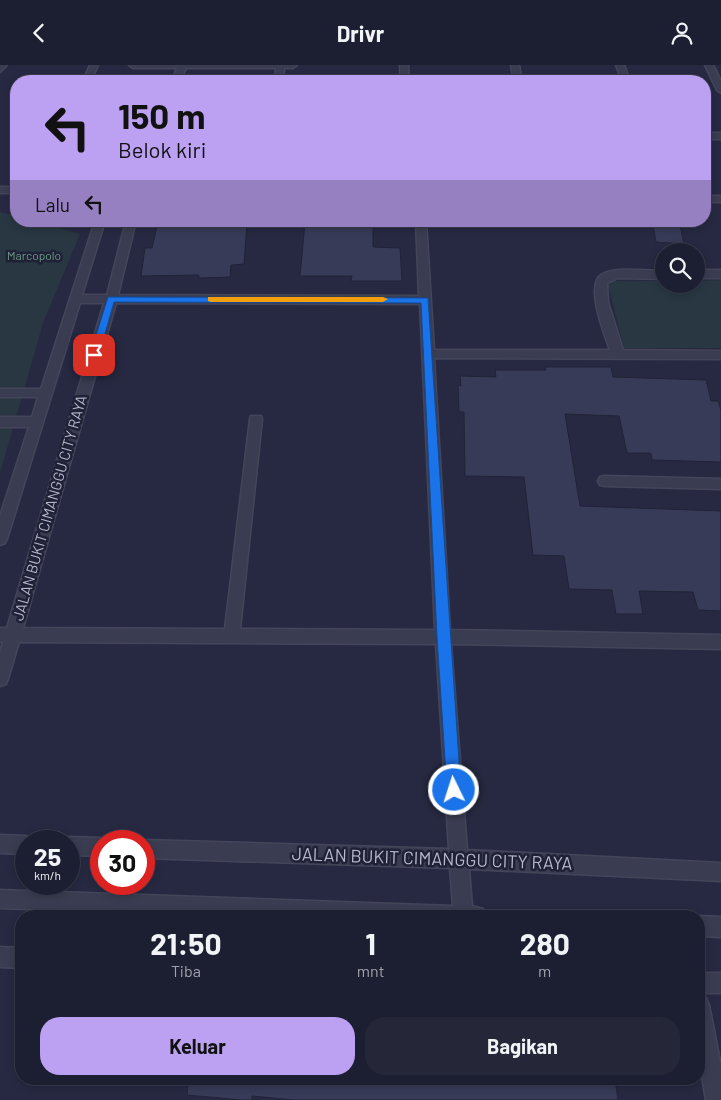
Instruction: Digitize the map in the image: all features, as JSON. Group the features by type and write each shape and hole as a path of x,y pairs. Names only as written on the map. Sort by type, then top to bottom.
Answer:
{"street":[{"path":"0,69 3,65"},
{"path":"133,65 293,65"},
{"path":"709,65 721,90"},
{"path":"0,539 98,227"},
{"name":"JALAN BUKIT CIMANGGU CITY RAYA","path":"0,679 6,635 115,291 130,227"},
{"path":"421,227 443,637 463,910"},
{"path":"705,274 721,274"},
{"path":"618,355 600,295 600,283 603,278 614,275 655,275"},
{"path":"76,299 425,300"},
{"path":"428,354 721,355"},
{"path":"0,393 45,393"},
{"path":"232,635 256,419"},
{"path":"0,422 36,422"},
{"path":"605,481 721,484"},
{"path":"6,635 443,637 721,642"},
{"path":"0,844 15,845"},
{"name":"JALAN BUKIT CIMANGGU CITY RAYA","path":"155,849 459,859 721,872"},
{"path":"0,899 300,910"},
{"path":"705,926 721,927"},
{"path":"0,957 15,958"},
{"path":"705,983 721,983"},
{"path":"705,1035 718,1100"}],"green space":[{"name":"Marcopolo","path":"0,212 10,214 10,227 55,227 80,234 43,323 0,473"},
{"path":"721,280 721,348 624,348 607,281 655,281 655,293 705,293 705,281"}],"building":[{"path":"157,227 247,227 244,264 231,265 230,277 199,278 199,275 141,276 145,248 152,248"},
{"path":"305,227 373,227 373,247 400,248 402,281 351,281 352,276 300,276"},
{"path":"653,227 680,227 684,243 656,242"},
{"path":"545,367 611,367 613,377 706,380 711,401 718,401 721,410 721,462 652,460 651,453 627,453 619,416 565,414 580,506 721,511 721,611 698,610 693,592 639,591 643,614 616,614 612,590 569,589 564,556 533,555 524,477 465,476 464,412 459,412 458,385 461,386 460,376 496,377 495,370 546,370"},
{"path":"188,1085 616,1085 618,1100 294,1100 252,1096 252,1100 242,1100 187,1095"}],"slow traffic":[{"path":"211,299 383,299"}],"route":[{"path":"94,355 111,299 425,300 443,637 454,790"}]}
